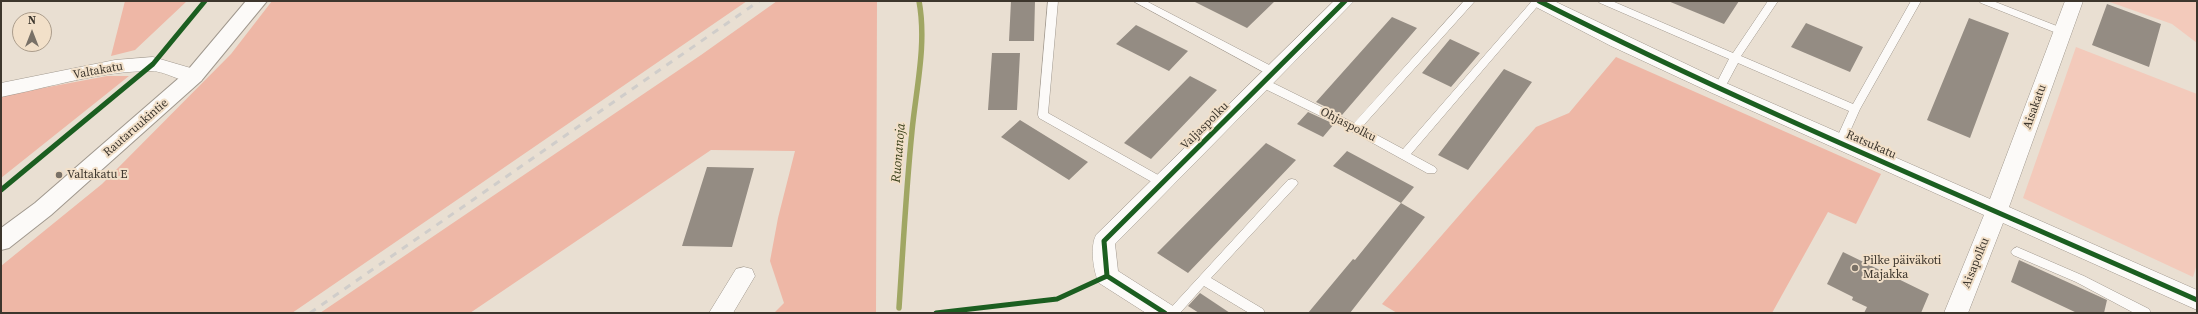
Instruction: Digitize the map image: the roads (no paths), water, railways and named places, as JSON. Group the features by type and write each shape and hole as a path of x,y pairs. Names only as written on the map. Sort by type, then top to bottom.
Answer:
{"main road":[{"name":"Rautaruukintie","path":"1,241 43,209 194,76 257,1"}],"street":[{"name":"Valjaspolku","path":"1164,313 1107,276 1104,241 1345,1"},
{"name":"Ratsukatu","path":"1538,1 1618,41 1719,88 1996,212 2196,298"},
{"name":"Aisakatu","path":"1996,212 2074,1"},
{"name":"Valtakatu","path":"1,90 115,67 153,64 194,76"},
{"name":"Aisapolku","path":"1956,313 1996,212"},
{"path":"721,313 744,276"}],"lane":[{"path":"1053,1 1043,115 1163,182"},
{"name":"Ohjaspolku","path":"1138,1 1268,78 1431,170"},
{"path":"1355,128 1470,1"},
{"path":"1404,155 1538,1"},
{"path":"1603,1 1855,109"},
{"path":"1719,88 1735,58 1773,1"},
{"path":"1840,142 1855,109 1916,1"},
{"path":"1984,1 2063,32"},
{"path":"1172,313 1292,183"},
{"path":"2018,252 2080,279 2145,313"},
{"path":"1203,279 1259,313"}],"waterway":[{"name":"Ruonanoja","path":"899,308 910,153 920,66 922,34 919,1"}],"railway":[{"path":"310,313 759,1"}],"place":[{"name":"Valtakatu E","path":"59,175"},
{"name":"Pilke päiväkoti Majakka","path":"1855,268"}]}
